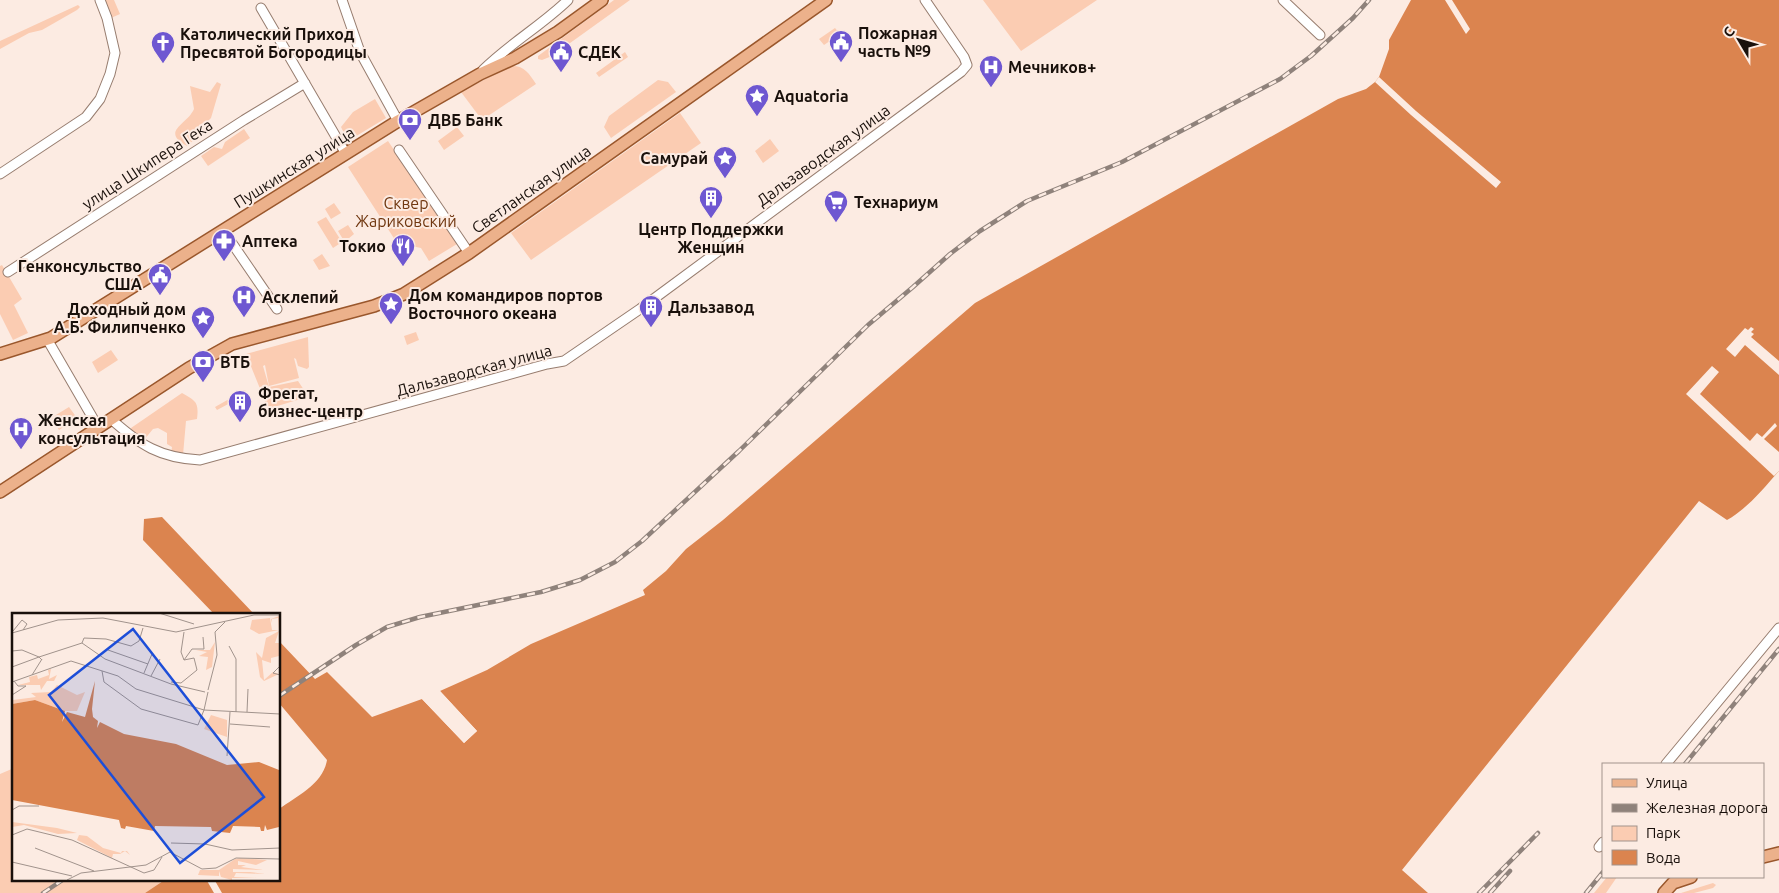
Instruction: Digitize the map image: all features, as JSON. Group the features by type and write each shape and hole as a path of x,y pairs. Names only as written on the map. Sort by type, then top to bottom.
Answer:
{"main road":[{"name":"Пушкинская улица","path":"0,354 47,340 398,121 558,32 602,0"},
{"name":"Светланская улица","path":"0,492 189,368 232,344 374,306 404,294 469,253 826,0"},
{"path":"1764,857 1779,853"},
{"path":"1664,893 1673,883 1688,878"}],"street":[{"path":"0,174 86,117 100,99 116,53 100,0"},
{"path":"342,0 360,52 398,121"},
{"path":"480,74 496,58 534,30 568,0"},
{"name":"Дальзаводская улица","path":"111,419 124,431 150,448 179,459 200,460 552,363 564,362 640,309 961,72 967,65 964,58 925,0"},
{"path":"1283,0 1320,35"},
{"path":"261,8 346,154"},
{"name":"улица Шкипера Гека","path":"8,272 258,111 305,83"},
{"path":"398,150 469,253"},
{"path":"223,230 276,309"},
{"path":"47,340 98,427"},
{"path":"1667,763 1779,628"}],"green space":[{"path":"103,0 114,0 120,14 111,18"},
{"path":"614,0 630,0 552,56 542,60 538,59 538,56"},
{"path":"983,0 1097,0 1021,51"},
{"path":"78,5 80,7 77,10 42,30 29,33 0,49 0,41"},
{"path":"835,28 840,34 824,45 819,39"},
{"path":"625,52 628,57 599,77 596,73"},
{"path":"510,66 523,68 536,84 482,120 461,92"},
{"path":"658,80 668,82 676,92 611,138 604,127 609,116"},
{"path":"217,82 221,84 211,118 202,127 196,138 187,146 179,141 176,132 194,109 190,86 210,92"},
{"path":"375,99 386,118 348,141 341,127 353,112"},
{"path":"680,113 701,143 531,260 511,233"},
{"path":"457,127 464,136 444,150 438,141"},
{"path":"244,129 250,138 208,166 201,156 214,147 222,149 225,142"},
{"path":"770,139 779,151 763,163 755,151"},
{"name":"Сквер Жариковский","path":"388,141 457,244 429,261 421,248 397,243 348,167"},
{"path":"334,203 341,213 331,219 325,209"},
{"path":"326,217 342,242 333,248 317,222"},
{"path":"348,225 354,234 348,239 354,249 350,251 338,231"},
{"path":"322,254 330,266 319,270 313,260"},
{"path":"2,265 22,299 14,305 28,333 13,340 0,314 0,266"},
{"path":"416,332 419,340 407,345 404,336"},
{"path":"308,337 309,367 307,369 298,366 294,358 299,378 269,386 265,365 263,366 269,387 298,381 307,397 271,408 267,406 246,354"},
{"path":"111,350 118,360 98,373 92,362"},
{"path":"245,390 247,394 217,410 215,407"},
{"path":"182,393 197,405 197,419 186,421 183,455 171,453 172,447 167,444 167,433 158,428 153,429 144,440 132,432 131,428"},
{"path":"69,407 77,418 59,430 51,418"},
{"path":"12,769 12,880 164,880 145,893 0,893 0,774"},
{"path":"1606,878 1616,878 1606,893 1594,893"},
{"path":"1713,883 1716,885 1713,888 1694,893 1681,893"}],"water":[{"path":"1411,0 1779,0 1779,471 1748,504 1727,520 1699,501 1402,870 1428,893 222,893 215,880 280,880 280,808 315,783 325,768 327,760 280,704 280,642 315,679 327,672 372,717 422,699 464,743 477,731 440,691 487,670 531,644 645,595 643,590 666,571 686,549 723,520 975,303 1338,99 1366,89 1379,77 1389,49 1389,40"},
{"path":"162,517 253,613 213,613 143,540 144,519"},
{"path":"164,880 207,880 214,893 145,893"}],"pier":[{"path":"1445,0 1452,0 1470,29 1466,34"},
{"path":"1379,77 1416,111 1501,182 1496,188 1375,82"},
{"path":"1751,327 1754,329 1751,332 1754,334 1751,337 1779,361 1779,375 1745,345 1735,357 1726,349 1745,328 1748,330"},
{"path":"1712,366 1719,372 1700,394 1750,441 1757,433 1762,437 1775,423 1777,426 1764,439 1779,452 1779,471 1774,476 1686,394"},
{"path":"440,691 477,731 464,743 422,699 425,698 464,740 473,731 438,693"}],"railway":[{"path":"280,695 356,645 387,627 420,617 541,592 580,580 615,562 642,541 739,451 868,325 950,254 980,231 1027,201 1122,162 1280,79 1311,56 1353,18 1369,0"},
{"path":"1686,763 1779,649"},
{"path":"1479,893 1538,833"},
{"path":"1490,893 1510,871"},
{"path":"1586,893 1602,873"},
{"path":"43,893 62,880"}],"place":[{"name":"Пожарная часть №9","path":"841,63"},
{"name":"Католический Приход Пресвятой Богородицы","path":"163,64"},
{"name":"СДЕК","path":"561,73"},
{"name":"Мечников+","path":"991,88"},
{"name":"Aquatoria","path":"757,117"},
{"name":"ДВБ Банк","path":"410,141"},
{"name":"Самурай","path":"725,179"},
{"name":"Центр Поддержки Женщин","path":"711,219"},
{"name":"Технариум","path":"836,223"},
{"name":"Аптека","path":"224,262"},
{"name":"Токио","path":"403,267"},
{"name":"Генконсульство США","path":"160,296"},
{"name":"Асклепий","path":"244,318"},
{"name":"Дом командиров портов Восточного океана","path":"391,325"},
{"name":"Дальзавод","path":"651,328"},
{"name":"Доходный дом А.Б. Филипченко","path":"203,339"},
{"name":"ВТБ","path":"203,383"},
{"name":"Фрегат, бизнес-центр","path":"240,423"},
{"name":"Женская консультация","path":"21,450"}]}
